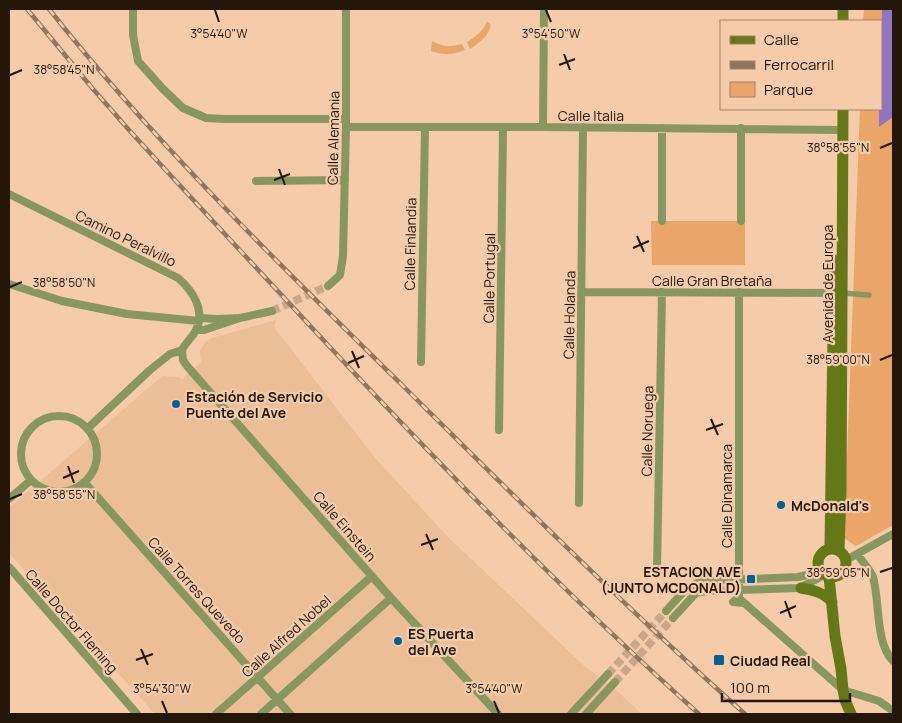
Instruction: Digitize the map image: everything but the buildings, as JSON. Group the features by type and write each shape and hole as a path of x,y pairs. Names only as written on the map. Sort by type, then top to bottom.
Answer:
{"main road":[{"name":"Avenida de Europa","path":"835,110 839,130"},
{"name":"Avenida de Europa","path":"834,549 841,490 838,293 839,130 843,110"},
{"path":"823,573 836,577 842,573 846,567 844,554 834,549 824,550 818,560 832,602 844,695 851,714"},
{"path":"801,588 815,590 832,602"},
{"path":"844,695 858,714"}],"street":[{"name":"Calle Italia","path":"133,9 133,35 138,61 163,89 184,108 206,118 425,127 839,130"},
{"name":"Calle Alemania","path":"328,286 340,274 342,267 346,123 346,9"},
{"path":"543,127 544,9"},
{"name":"Calle Finlandia","path":"421,362 425,127"},
{"name":"Calle Portugal","path":"500,430 504,127"},
{"name":"Calle Holanda","path":"579,502 583,127"},
{"path":"662,128 662,221"},
{"path":"741,128 741,221"},
{"path":"256,181 344,180"},
{"name":"Camino Peralvillo","path":"9,194 178,278 192,293 199,310 199,319"},
{"path":"9,284 62,301 128,314 199,319 240,318"},
{"name":"Calle Gran Bretaña","path":"582,292 838,293"},
{"name":"Calle Noruega","path":"657,571 662,292"},
{"name":"Calle Dinamarca","path":"740,292 738,580 740,597"},
{"path":"838,293 869,294"},
{"path":"197,330 204,330 240,318 272,311"},
{"path":"88,428 150,370 170,354 182,350 197,330 199,319"},
{"name":"Calle Einstein","path":"182,350 187,366 391,598 498,714"},
{"path":"51,416 64,416 77,420 88,428 98,450 97,462 85,483 63,492 51,492 31,480 24,468 21,456 23,442 29,430 51,416"},
{"path":"9,499 31,480"},
{"name":"Calle Torres Quevedo","path":"85,483 290,714"},
{"path":"846,560 893,535"},
{"path":"857,554 872,576 883,642 888,656 893,660"},
{"name":"Calle Doctor Fleming","path":"9,567 137,714"},
{"path":"666,611 686,589 701,581 798,577 823,573"},
{"path":"673,618 696,594 707,591 740,597 801,588 823,573"},
{"name":"Calle Alfred Nobel","path":"216,714 372,576"},
{"path":"740,597 844,695 879,701 893,711"},
{"path":"261,714 391,598"},
{"path":"571,714 608,674"},
{"path":"586,714 615,682"}],"shaded area":[{"path":"882,9 893,9 893,117 879,127 879,110 882,110"},
{"path":"276,320 274,327 375,458 448,537 582,664 616,690 642,714 155,714 9,553 9,508 162,376 179,377 182,380 201,362 200,351 205,342 212,338"}],"green space":[{"path":"864,9 893,9 893,525 856,546 844,538 860,110 882,110 882,20 863,20"},
{"path":"487,21 491,25 488,33 470,49 467,42 481,31"},
{"path":"432,41 447,46 462,44 465,50 452,54 431,51"},
{"path":"651,221 745,221 745,265 652,265"}],"tunnel":[{"path":"272,311 328,286"},
{"path":"608,674 666,611"},
{"path":"615,682 673,618"}],"railway":[{"path":"27,9 129,130 407,428 599,622 699,714"},
{"path":"49,9 174,155 263,247 570,551 745,714"}],"place":[{"name":"Estación de Servicio Puente del Ave","path":"176,404"},
{"name":"McDonald's","path":"781,505"},
{"name":"ESTACION AVE (JUNTO MCDONALD)","path":"751,579"},
{"name":"ES Puerta del Ave","path":"398,641"},
{"name":"Ciudad Real","path":"719,660"}]}
